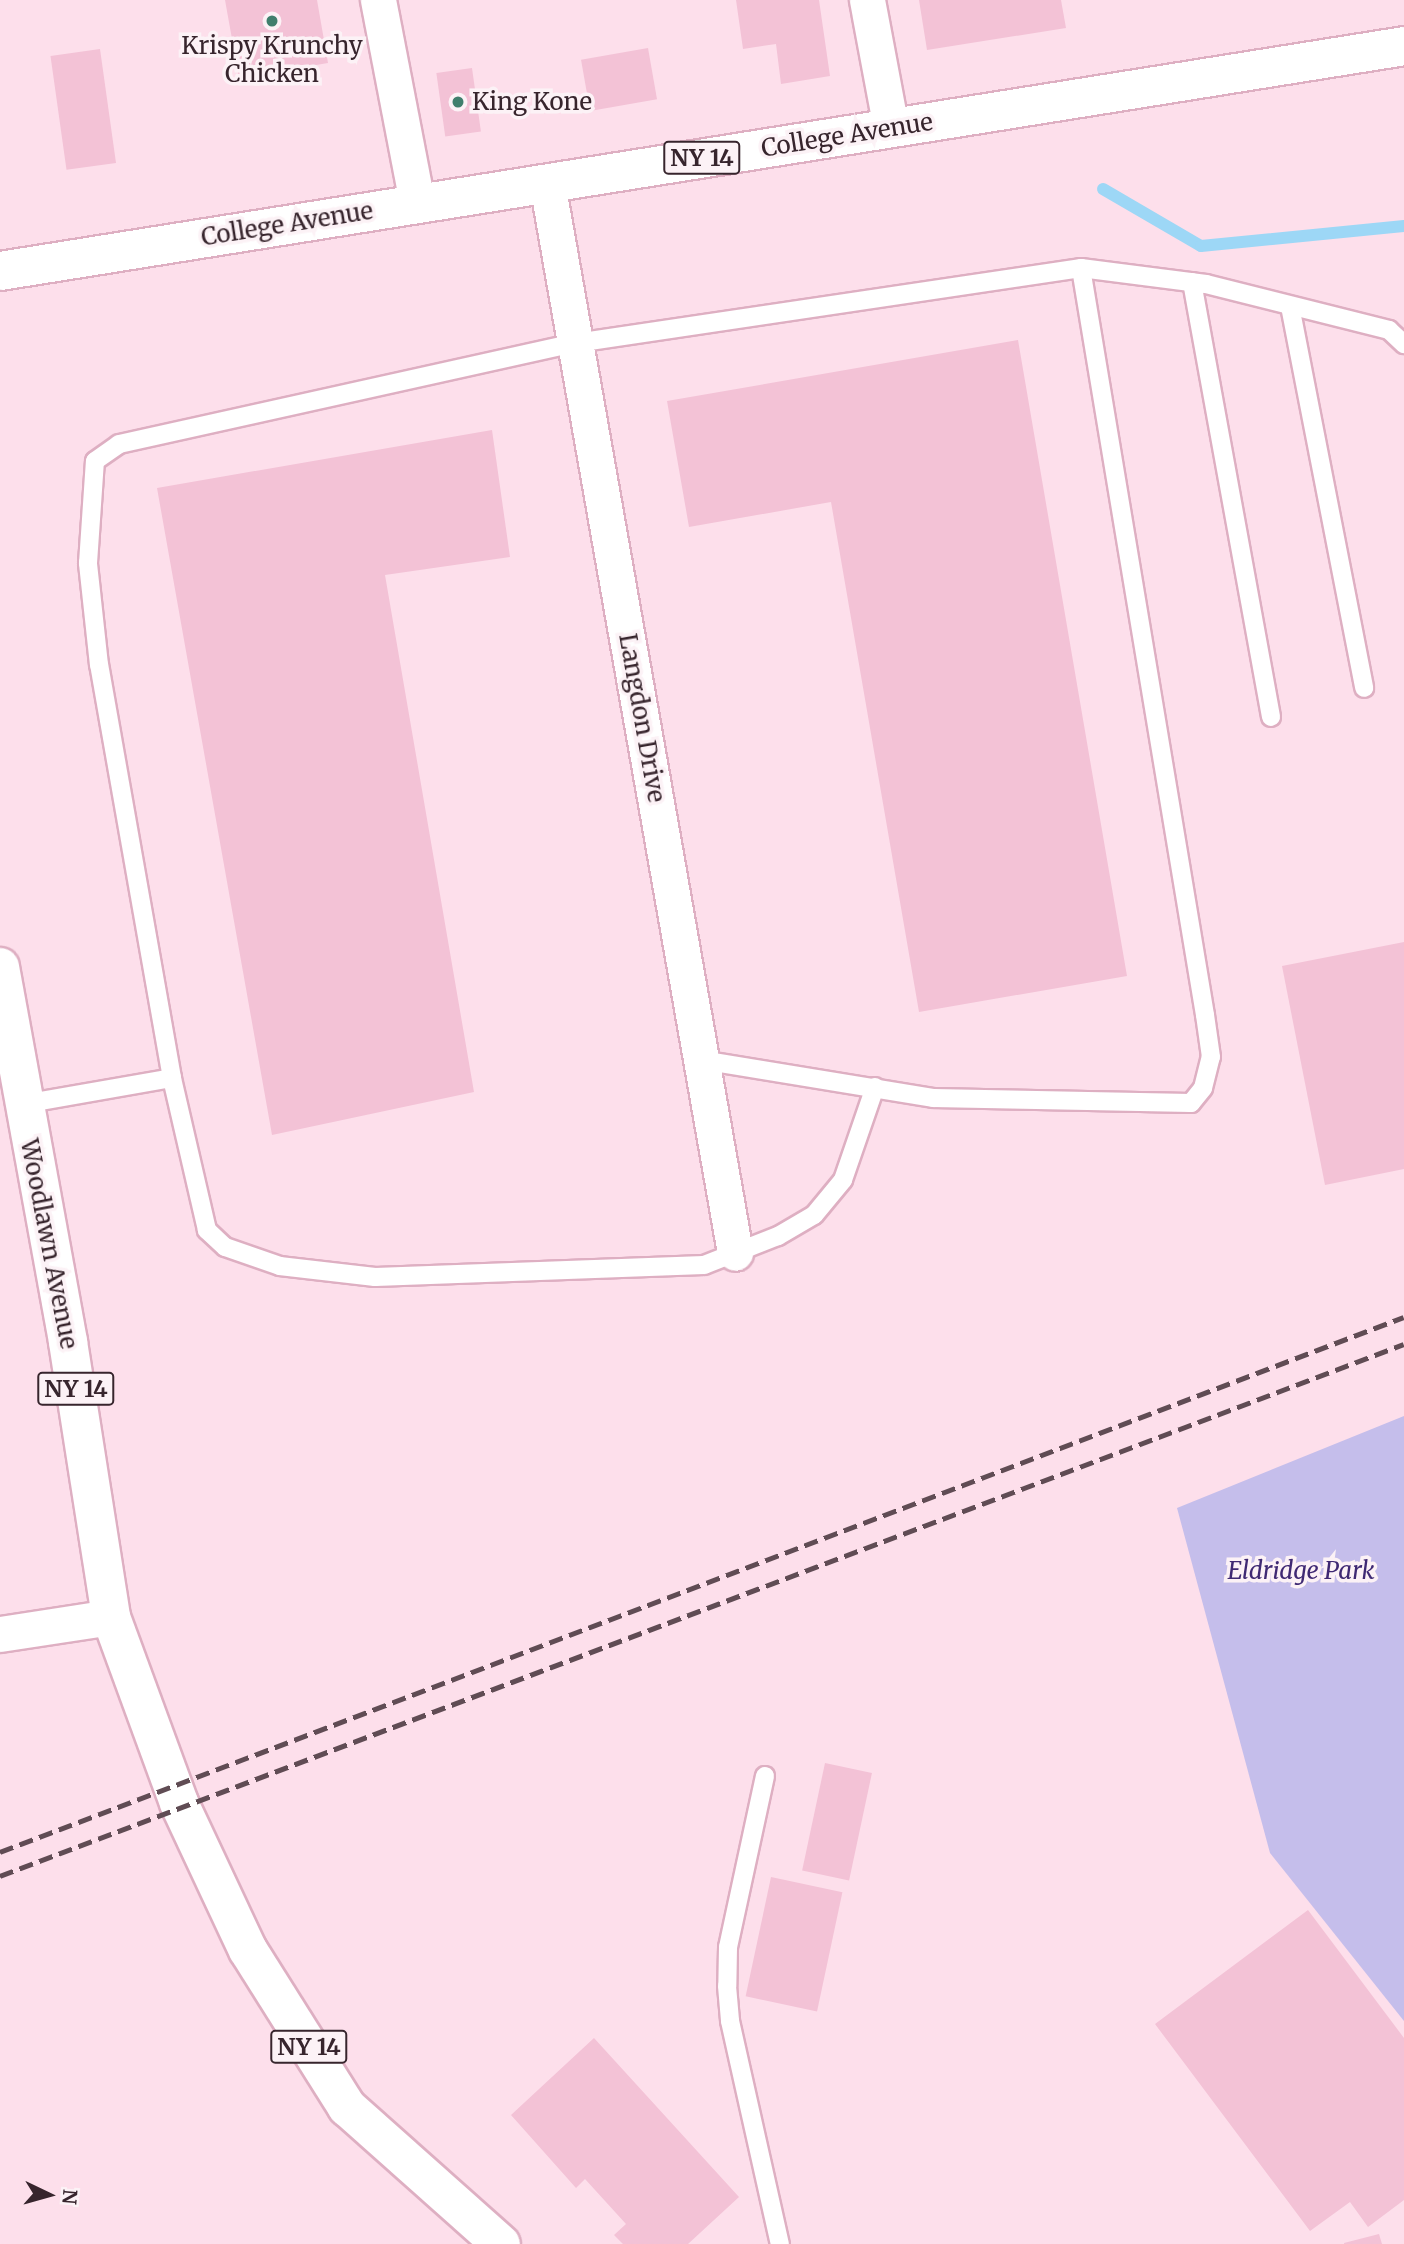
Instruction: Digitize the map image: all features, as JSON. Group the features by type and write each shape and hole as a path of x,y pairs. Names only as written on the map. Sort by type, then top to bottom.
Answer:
{"main road":[{"name":"College Avenue","path":"0,271 1404,46"},
{"name":"Woodlawn Avenue","path":"0,967 11,1106 68,1342 111,1617 178,1803 248,1950 347,2107 501,2244"}],"street":[{"path":"378,0 416,203"},
{"path":"867,0 891,128"},
{"name":"Langdon Drive","path":"547,183 735,1253"},
{"path":"0,1634 111,1617"}],"lane":[{"path":"702,1060 933,1098 1191,1103 1203,1088 1211,1057 1081,268"},
{"path":"876,1087 843,1180 814,1215 735,1253 680,1269 588,1267 375,1277 280,1266 225,1247 207,1230 172,1078 99,665 88,563 95,461 119,444 576,343 1081,268 1192,282 1389,330 1404,344"},
{"path":"1192,282 1271,717"},
{"path":"1290,306 1364,688"},
{"path":"11,1106 172,1078"},
{"path":"765,1776 728,1947 726,1986 730,2021 780,2244"}],"green space":[{"name":"Eldridge Park","path":"1404,1416 1404,2021 1270,1853 1177,1508"}],"building":[{"path":"225,0 317,0 328,63 239,78"},
{"path":"736,0 819,0 830,76 781,84 776,44 743,49"},
{"path":"919,0 1061,0 1066,28 927,50"},
{"path":"648,48 657,99 590,111 581,60"},
{"path":"100,49 116,163 66,170 50,56"},
{"name":"King Kone","path":"472,68 481,131 445,136 436,73"},
{"path":"1018,340 1127,976 919,1012 831,502 689,527 667,401"},
{"path":"492,430 510,557 385,575 474,1092 272,1135 157,488"},
{"path":"1404,942 1404,1169 1325,1185 1282,966"},
{"path":"825,1763 872,1773 849,1881 802,1871"},
{"path":"771,1877 842,1892 817,2012 746,1996"},
{"path":"1308,1910 1404,2038 1404,2200 1368,2227 1350,2202 1310,2231 1155,2024"},
{"path":"594,2038 739,2197 688,2244 623,2244 614,2235 626,2224 585,2179 576,2188 511,2115"},
{"path":"1379,2234 1382,2244 1344,2244 1344,2243"}],"waterway":[{"path":"1103,189 1201,246 1404,226"}],"railway":[{"path":"0,1852 1404,1317"},
{"path":"0,1876 1404,1344"}],"place":[{"name":"Krispy Krunchy Chicken","path":"272,21"},
{"name":"King Kone","path":"458,102"}]}
